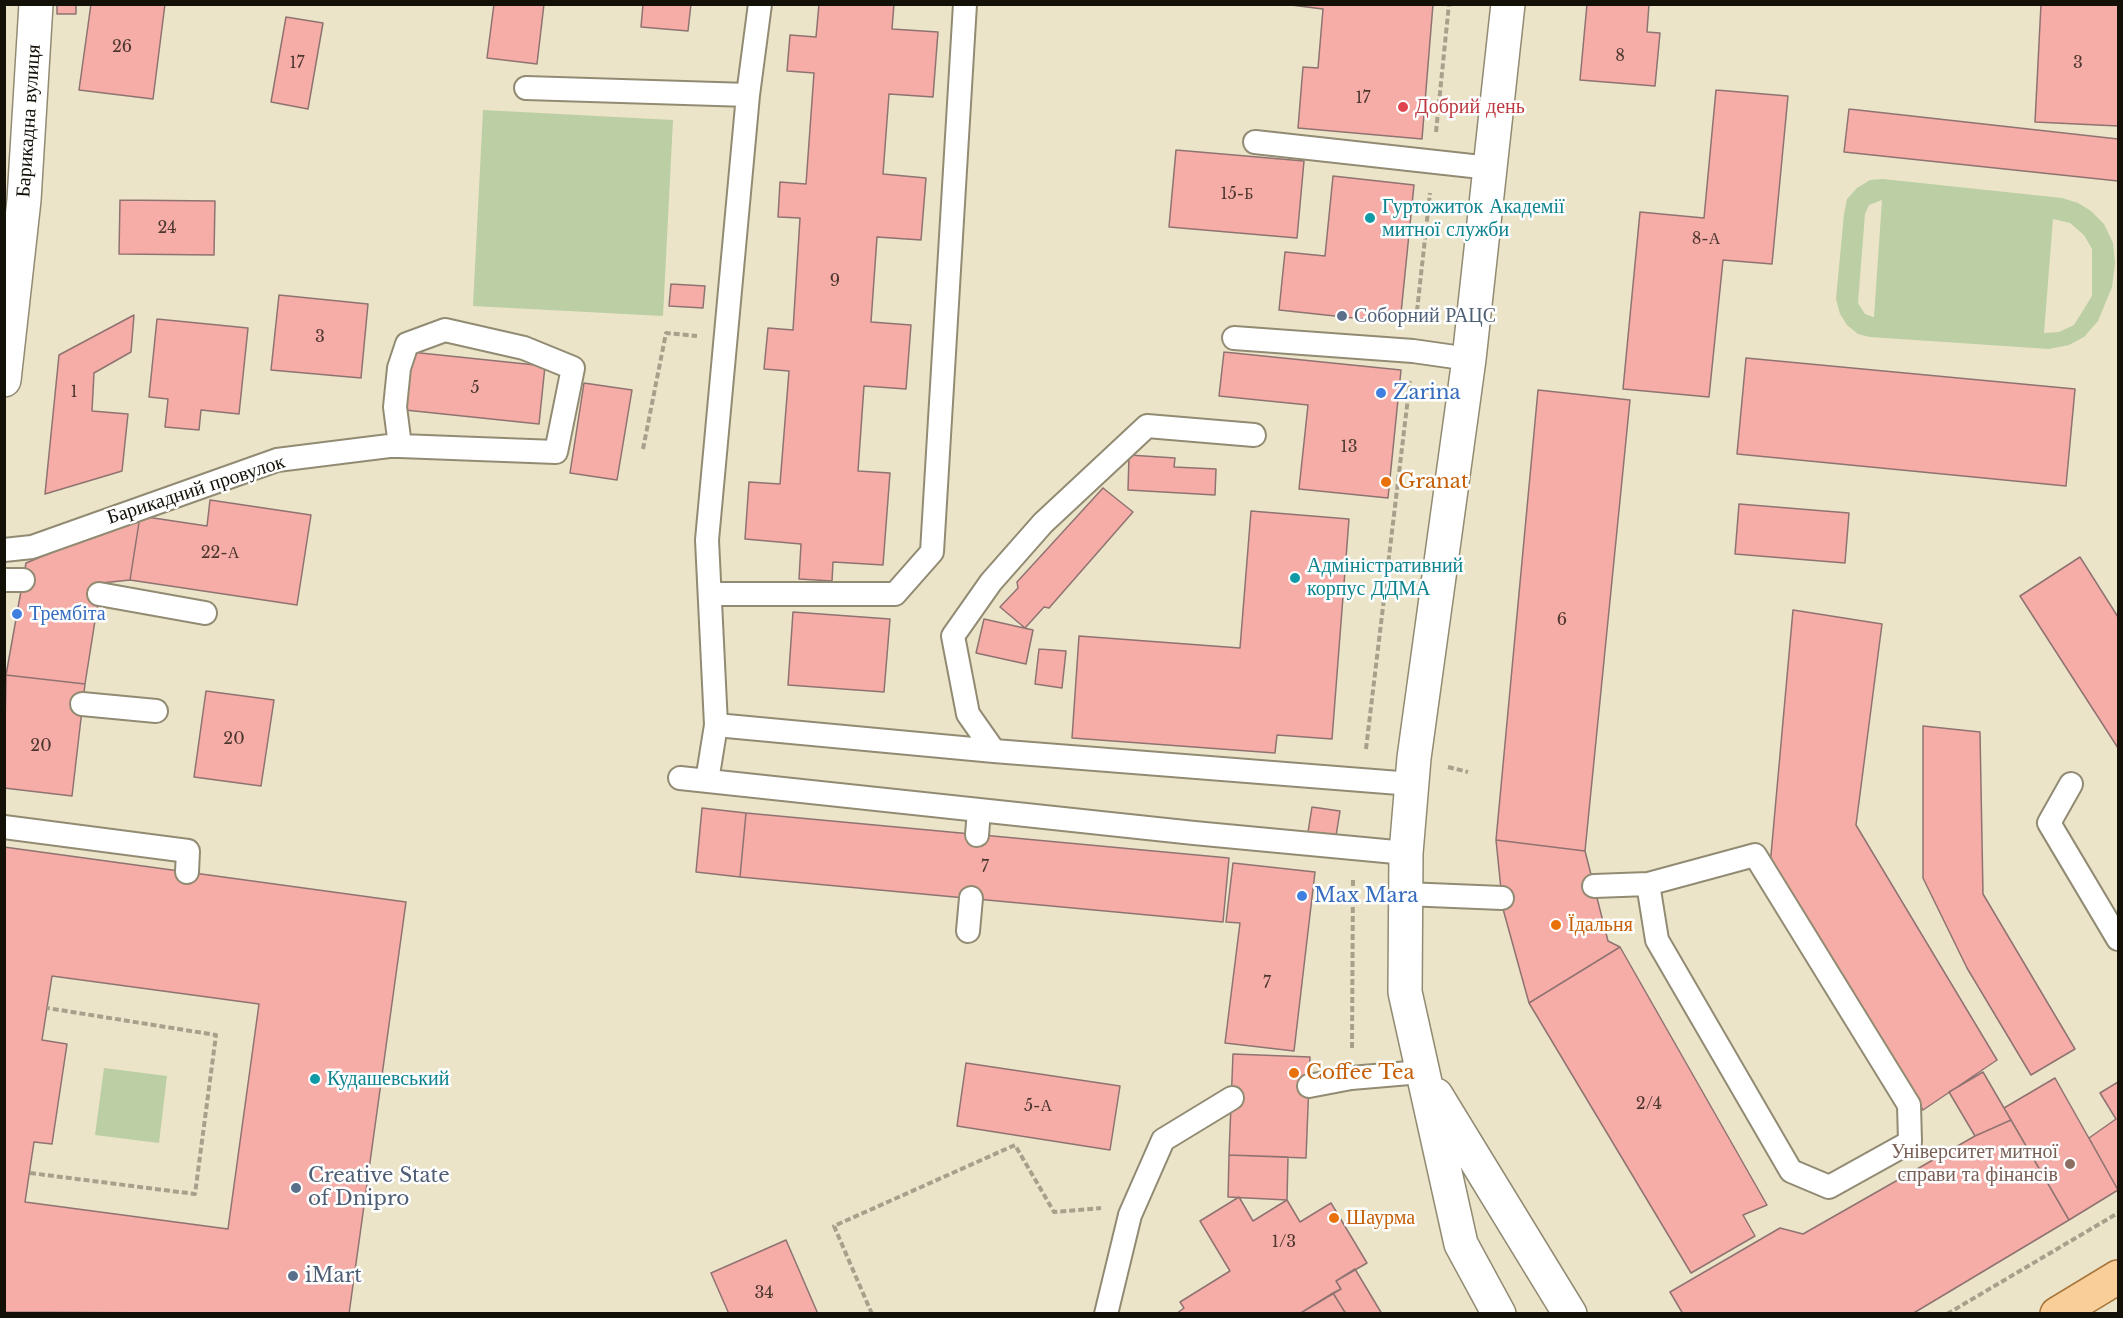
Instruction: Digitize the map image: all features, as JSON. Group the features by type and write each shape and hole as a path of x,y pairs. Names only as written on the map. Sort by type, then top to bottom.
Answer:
{"main road":[{"path":"2057,1314 2118,1277"}],"street":[{"name":"Барикадна вулиця","path":"4,381 24,200 36,4"},
{"path":"1499,1314 1461,1244 1405,992 1406,853 1412,784 1469,359 1508,4"},
{"path":"1421,1072 1570,1314"}],"lane":[{"path":"708,781 716,725 707,540 748,95 760,4"},
{"path":"711,594 895,594 932,552 965,4"},
{"path":"525,88 748,95"},
{"path":"1255,142 1490,168"},
{"name":"Барикадний провулок","path":"4,550 32,547 278,460 400,446 556,452 573,368 524,348 446,330 406,344 399,368 395,407 400,446"},
{"path":"1234,338 1413,351 1469,359"},
{"path":"994,751 968,714 953,636 991,582 1043,523 1147,426 1254,435"},
{"path":"99,594 205,613"},
{"path":"82,704 156,711"},
{"path":"716,725 994,751 1412,784"},
{"path":"680,778 1406,853"},
{"path":"2071,784 2049,823 2118,939"},
{"path":"977,835 979,810"},
{"path":"4,827 188,851 187,872"},
{"path":"1594,886 1648,884 1755,855 1908,1105 1910,1142 1829,1187 1791,1171 1656,940 1648,884"},
{"path":"1406,894 1502,898"},
{"path":"968,930 971,898"},
{"path":"1308,1086 1351,1078 1421,1072"},
{"path":"1107,1314 1134,1205 1163,1140 1232,1098"}],"path":[{"path":"1361,779 1413,351 1449,4"},
{"path":"643,449 666,333"},
{"path":"1351,1078 1353,849"},
{"path":"30,1173 195,1194 216,1035 47,1008"},
{"path":"872,1314 834,1226 1015,1145 1054,1212 1134,1205"},
{"path":"1947,1314 2118,1213"}],"green space":[{"path":"483,110 673,120 663,316 473,306"},
{"path":"1883,179 2062,198 2078,203 2091,211 2104,224 2113,243 2115,263 2112,287 2098,321 2084,337 2069,345 2049,349 1870,337 1858,334 1847,325 1840,314 1836,299 1847,199 1857,188 1870,180","holes":["1882,200 1874,317 1873,317 1865,314 1858,303 1865,214 1869,205","2053,219 2070,223 2084,235 2092,249 2092,296 2074,325 2059,332 2044,333"]},
{"path":"104,1068 167,1076 159,1143 95,1135"}],"building":[{"path":"57,4 76,4 76,14 57,14"},
{"path":"91,4 165,4 153,99 79,90"},
{"path":"494,4 544,4 537,64 487,58"},
{"path":"643,4 691,4 688,31 641,27"},
{"path":"819,4 894,4 892,29 938,32 933,97 889,94 883,174 926,178 921,240 877,237 871,322 911,325 906,389 864,386 858,471 890,473 883,565 833,562 832,581 799,579 801,544 745,539 749,482 780,484 789,371 764,369 768,328 793,330 800,218 778,217 780,182 806,184 814,73 787,71 790,35 816,37"},
{"path":"1283,4 1433,4 1422,139 1298,128 1303,67 1318,68 1323,9"},
{"path":"1587,4 1649,4 1647,32 1660,33 1655,86 1580,80"},
{"path":"2041,4 2118,4 2118,126 2035,122"},
{"path":"286,17 323,23 308,109 271,102"},
{"path":"1716,90 1788,96 1772,264 1723,260 1709,397 1623,389 1640,212 1704,218"},
{"path":"1849,109 2118,139 2118,181 1844,152"},
{"path":"1176,150 1304,161 1297,238 1169,227"},
{"name":"Гуртожиток Академії митної служби","path":"1333,176 1414,185 1400,323 1279,310 1285,252 1325,256"},
{"path":"120,200 215,201 214,255 119,254"},
{"path":"671,284 705,286 703,308 669,306"},
{"path":"279,295 368,304 361,378 271,370"},
{"path":"134,315 131,352 94,373 92,411 128,414 122,471 45,494 59,355"},
{"path":"157,319 248,328 239,414 201,410 199,430 165,427 168,399 149,397"},
{"path":"411,352 545,366 539,424 405,410"},
{"path":"1224,352 1401,370 1388,498 1299,489 1308,405 1219,396"},
{"path":"1746,358 2075,389 2066,486 1737,454"},
{"path":"584,383 632,390 617,480 570,473"},
{"path":"1538,390 1630,400 1585,851 1496,840"},
{"path":"1129,455 1175,458 1174,467 1216,469 1215,495 1128,490"},
{"path":"1103,488 1133,512 1049,608 1044,607 1025,628 1000,607 1018,588 1017,582"},
{"path":"210,500 311,515 297,605 130,580 140,516 207,526"},
{"path":"1739,504 1849,513 1845,563 1735,554"},
{"name":"Адміністративний корпус ДДМА","path":"1251,511 1349,519 1332,739 1277,735 1275,753 1072,738 1079,636 1240,648"},
{"path":"140,516 130,580 101,583 85,684 6,675 26,563"},
{"path":"2080,557 2118,617 2118,748 2020,596"},
{"path":"1793,610 1882,624 1856,825 1997,1060 1923,1110 1770,866"},
{"path":"793,612 890,619 884,692 788,685"},
{"path":"984,619 1033,630 1026,664 976,653"},
{"path":"1039,649 1066,651 1062,688 1035,684"},
{"path":"6,675 85,684 72,796 4,788"},
{"path":"206,691 274,700 261,786 194,777"},
{"path":"1923,726 1980,732 1983,894 2075,1049 2031,1075 1967,968 1923,878"},
{"path":"1312,807 1340,811 1336,836 1308,832"},
{"path":"702,808 746,813 740,877 696,872"},
{"path":"746,813 1229,858 1223,922 740,877"},
{"name":"Їдальня","path":"1496,840 1585,851 1608,941 1620,947 1529,1003 1503,909"},
{"name":"Кудашевський","path":"4,847 406,902 349,1314 4,1312","holes":["52,976 259,1004 228,1229 25,1202 34,1142 52,1144 67,1044 42,1040"]},
{"path":"1233,863 1315,872 1294,1051 1225,1043 1240,923 1226,922"},
{"path":"1620,947 1767,1205 1743,1215 1755,1236 1691,1273 1529,1003"},
{"path":"1233,1054 1310,1057 1306,1158 1229,1155"},
{"path":"966,1063 1120,1086 1110,1150 957,1126"},
{"name":"Університет митної справи та фінансів","path":"1983,1072 2011,1120 1975,1136 1949,1092"},
{"name":"Університет митної справи та фінансів","path":"2055,1078 2118,1190 2069,1220 2004,1108"},
{"path":"2118,1082 2118,1190 2089,1138 2116,1119 2100,1093"},
{"name":"Університет митної справи та фінансів","path":"2011,1120 2069,1220 1912,1314 1683,1314 1670,1292 1780,1228 1803,1234 1975,1136"},
{"path":"1229,1155 1288,1157 1287,1200 1228,1197"},
{"path":"1239,1197 1253,1221 1287,1200 1300,1222 1331,1203 1367,1263 1336,1281 1341,1289 1299,1314 1176,1314 1184,1308 1180,1302 1230,1271 1200,1221"},
{"path":"786,1240 818,1314 729,1314 711,1273"},
{"path":"1355,1269 1382,1314 1346,1314 1333,1293 1341,1289 1336,1281"},
{"path":"1333,1293 1346,1314 1299,1314"}],"place":[{"name":"Добрий день","path":"1403,107"},
{"name":"Гуртожиток Академії митної служби","path":"1370,218"},
{"name":"Соборний РАЦС","path":"1342,316"},
{"name":"Zarina","path":"1381,393"},
{"name":"Granat","path":"1386,482"},
{"name":"Адміністративний корпус ДДМА","path":"1295,578"},
{"name":"Трембіта","path":"17,614"},
{"name":"Max Mara","path":"1302,896"},
{"name":"Їдальня","path":"1556,925"},
{"name":"Coffee Tea","path":"1294,1073"},
{"name":"Кудашевський","path":"315,1079"},
{"name":"Університет митної справи та фінансів","path":"2070,1164"},
{"name":"Creative State of Dnipro","path":"296,1188"},
{"name":"Шаурма","path":"1334,1218"},
{"name":"iMart","path":"293,1276"}]}
